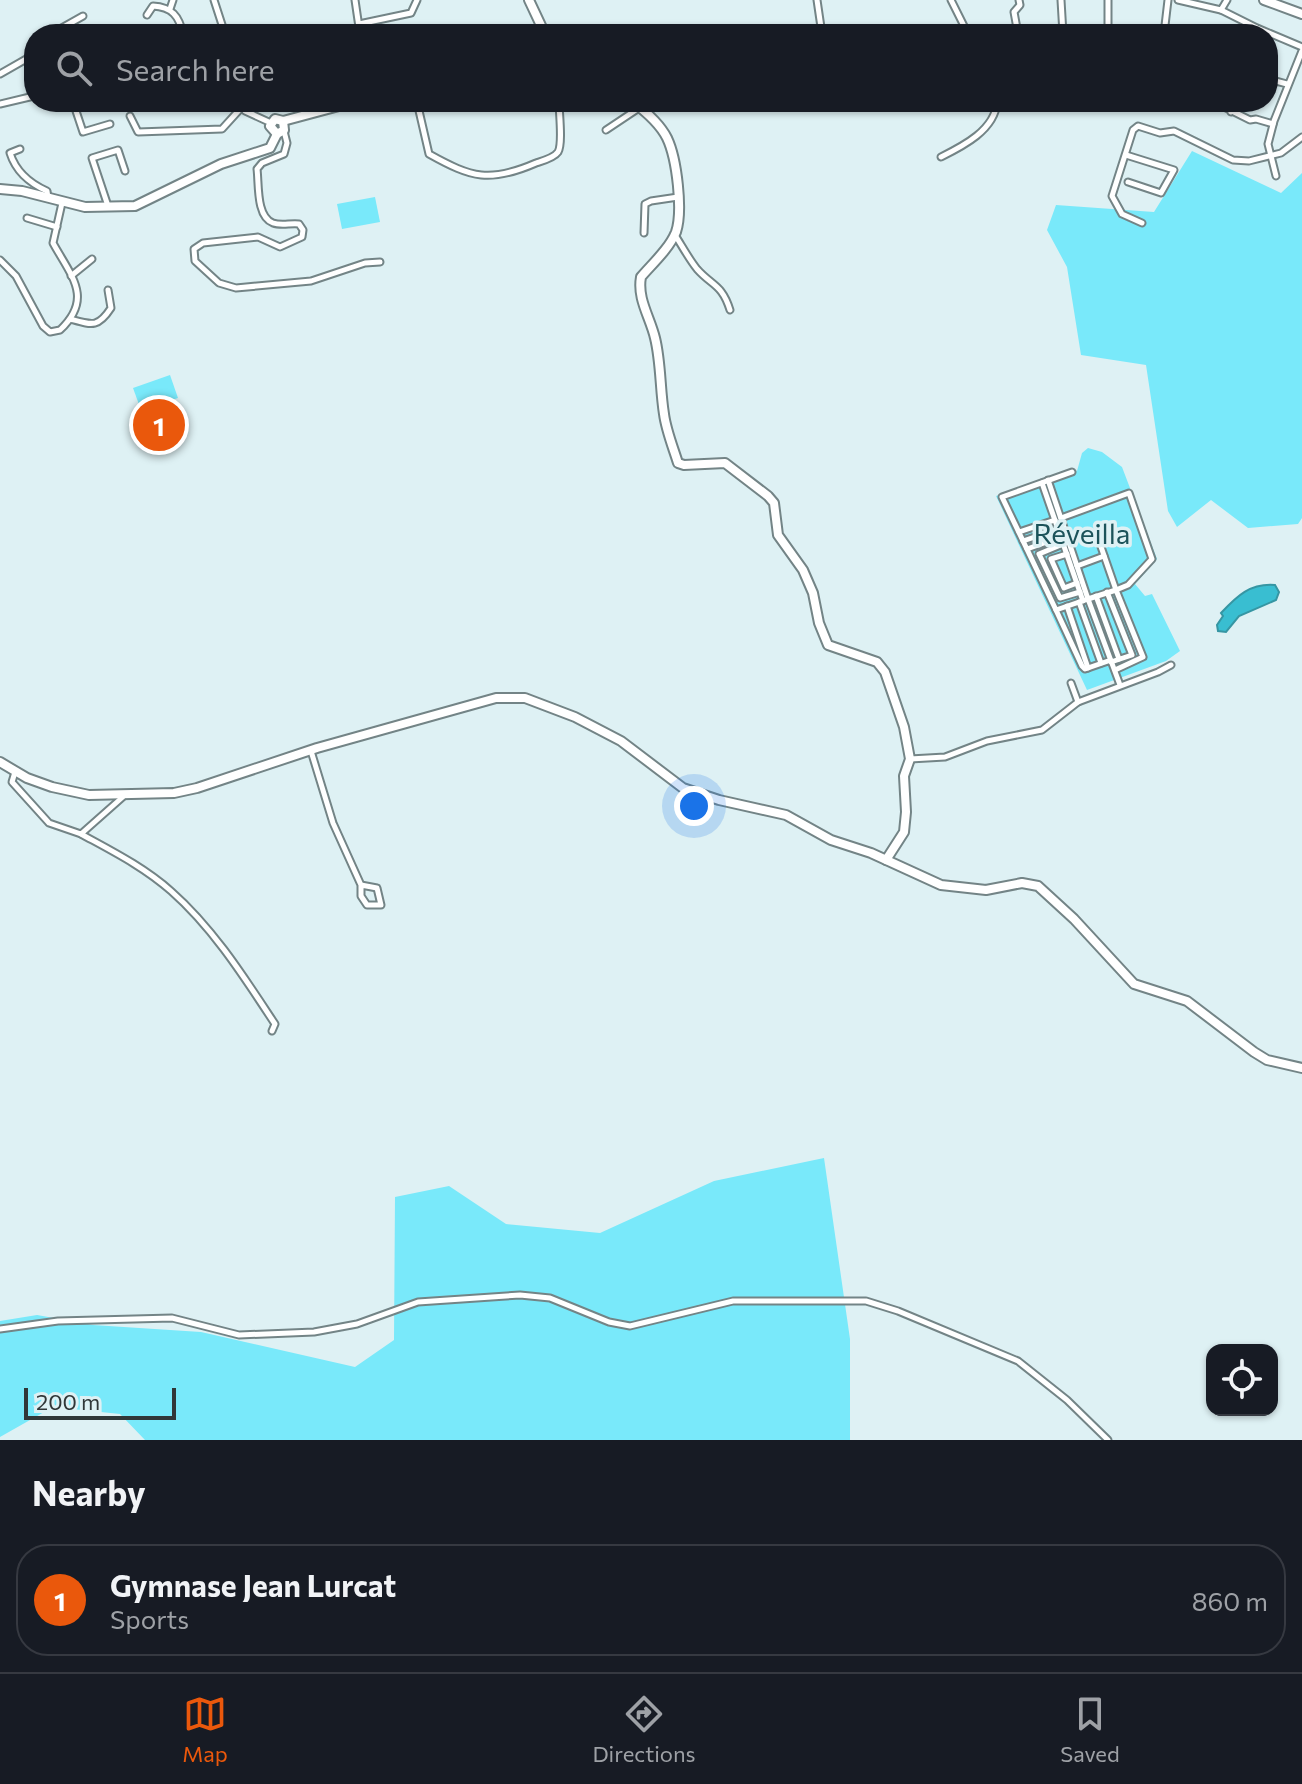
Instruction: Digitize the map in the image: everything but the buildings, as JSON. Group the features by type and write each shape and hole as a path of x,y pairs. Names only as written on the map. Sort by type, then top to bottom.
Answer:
{"street":[{"path":"170,9 173,0"},
{"path":"214,0 222,24"},
{"path":"355,0 359,24 411,13 417,0"},
{"path":"529,0 540,24"},
{"path":"817,0 821,24"},
{"path":"951,0 963,24"},
{"path":"1016,24 1014,12 1020,5 1019,0"},
{"path":"1061,0 1062,24"},
{"path":"1108,0 1108,24"},
{"path":"1165,24 1168,0"},
{"path":"1178,0 1221,10 1249,24"},
{"path":"1221,10 1227,0"},
{"path":"1269,1 1302,14"},
{"path":"147,15 153,6 170,9 181,24"},
{"path":"69,24 83,16"},
{"path":"1278,39 1301,52 1278,110"},
{"path":"0,74 24,60"},
{"path":"1278,82 1287,84"},
{"path":"0,104 24,98"},
{"path":"76,112 83,132 110,124"},
{"path":"130,116 138,132 222,129 235,112"},
{"path":"247,112 271,123 275,119 287,143 281,157 262,163 257,169 265,218 272,223 299,224 303,230 302,237 280,247 258,237 203,243 193,252 195,261 219,283 236,288 311,281 365,263 380,262"},
{"path":"0,189 22,191 85,207 135,206 221,164 264,152 273,144 281,128 326,112"},
{"path":"419,112 429,154 450,166 482,177 514,172 555,155 560,148 559,112"},
{"path":"606,130 628,112"},
{"path":"643,112 667,137 672,150 678,197 679,217 673,237 641,277 640,285 649,325 655,337 664,417 678,463 725,463 768,496 776,511 778,535 803,570 813,593 819,623 828,645 866,656 877,662 885,672 904,727 910,759 904,776 904,832 886,860"},
{"path":"941,157 969,142 996,112"},
{"path":"1231,112 1250,120 1273,124"},
{"path":"1276,176 1268,144 1277,112"},
{"path":"1142,223 1122,214 1112,196 1133,130 1138,126 1160,133 1174,131 1233,160 1249,161 1281,153 1302,137"},
{"path":"20,149 10,153 15,168 47,191 48,199"},
{"path":"108,207 92,158 118,150 125,171"},
{"path":"1126,154 1174,170 1161,193 1128,182"},
{"path":"644,233 645,204 678,197"},
{"path":"0,260 16,276 43,326 50,332 60,330 78,308 78,290 53,243 62,203"},
{"path":"27,218 57,227"},
{"path":"673,237 698,271 716,283 730,310"},
{"path":"71,276 92,259"},
{"path":"70,319 95,324 103,320 111,308 108,290"},
{"path":"1072,472 1002,497 1078,661 1088,668 1132,655 1107,592"},
{"path":"1045,481 1075,567 1101,663"},
{"path":"1019,532 1129,493 1152,559 1128,585 1056,610"},
{"path":"1058,519 1058,529 1075,567 1080,592 1120,685"},
{"path":"1023,541 1058,529"},
{"path":"1027,549 1061,537"},
{"path":"1099,541 1143,657 1115,670"},
{"path":"1063,544 1039,554 1060,598 1080,592"},
{"path":"1067,554 1051,559 1064,588 1077,583"},
{"path":"1050,576 1104,556"},
{"path":"1096,596 1119,659"},
{"path":"1067,606 1088,668"},
{"path":"910,759 945,757 987,741 1042,730 1078,702 1171,665"},
{"path":"1071,683 1078,702"},
{"path":"6,767 27,778 89,795 174,793 310,750 496,698 525,698 575,717 621,741 683,788 719,800 786,815 831,840 941,885 986,890 1022,883 1038,886 1074,919 1134,984 1187,1001 1267,1060 1302,1068"},
{"path":"310,750 333,823 361,885 361,896 367,905 381,905 377,888 361,885"},
{"path":"6,767 12,782 49,823 81,834 137,865 196,915 275,1024 272,1031"},
{"path":"81,834 125,795"},
{"path":"0,1329 58,1321 166,1318 239,1335 259,1335 336,1329 418,1302 539,1295 609,1322 630,1326 733,1301 866,1301 898,1311 1018,1361 1046,1382 1108,1440"}],"green space":[{"path":"1192,151 1281,193 1302,173 1302,518 1298,524 1248,528 1211,500 1177,527 1168,511 1146,365 1081,355 1067,267 1047,230 1056,205 1154,212"},
{"path":"375,197 380,222 342,229 337,204"},
{"path":"170,375 178,398 141,410 133,388"},
{"name":"Réveilla","path":"1088,448 1102,452 1122,467 1157,559 1135,584 1145,596 1152,594 1180,651 1166,661 1087,690 996,496 1074,469 1077,471 1082,453"},
{"path":"824,1158 850,1339 850,1440 145,1440 120,1414 53,1407 0,1437 0,1321 37,1315 93,1325 201,1332 355,1367 394,1340 395,1197 449,1186 506,1224 600,1233 714,1181"}],"shaded area":[{"path":"1275,585 1279,592 1276,600 1239,616 1226,632 1218,631 1217,625 1223,616 1221,613 1239,596 1251,588"}],"place":[{"name":"Gymnase Jean Lurcat","path":"159,425"}]}
